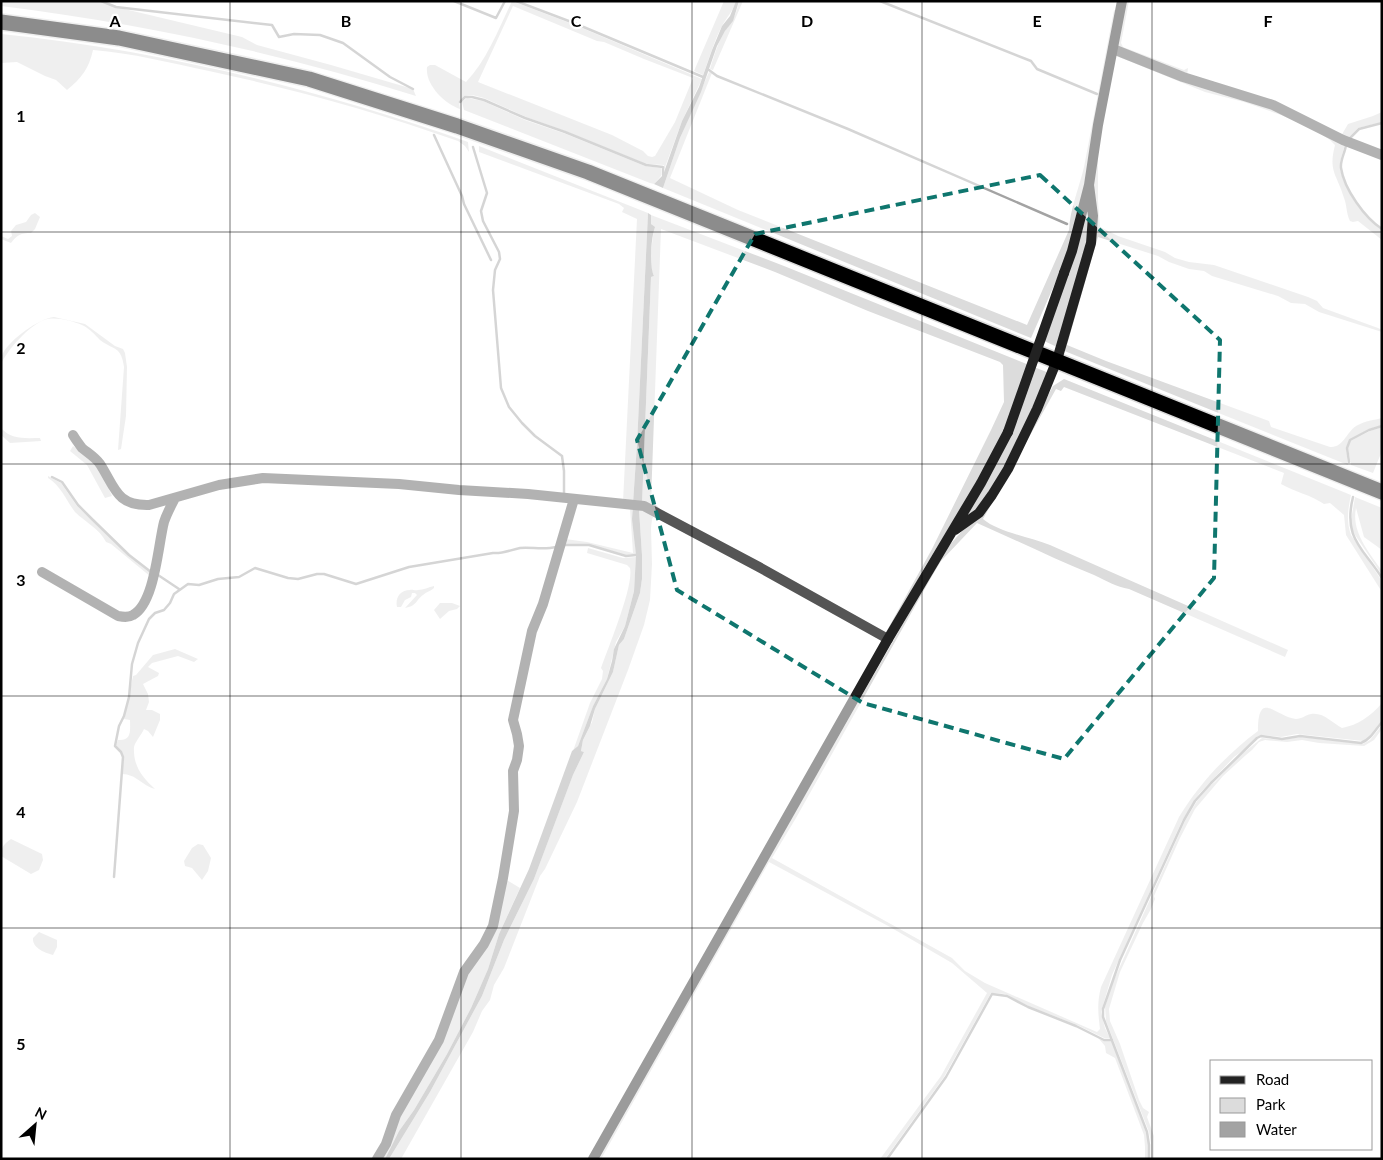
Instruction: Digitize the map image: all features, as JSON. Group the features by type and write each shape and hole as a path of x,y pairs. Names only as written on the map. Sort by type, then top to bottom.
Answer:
{"highway":[{"path":"1,22 119,38 309,79 457,126 588,172 1382,492"}],"street":[{"path":"593,1159 888,639 981,483 1008,432 1072,251 1089,185 1098,125 1122,1"},
{"path":"1113,49 1183,77 1273,105 1343,140 1382,155"},
{"path":"952,533 979,512 992,495 1012,460 1057,360 1090,243 1093,216 1089,185"},
{"path":"73,436 99,462 112,487 124,500 139,506 149,505 219,485 263,478 399,484 644,506 888,639"},
{"path":"42,572 118,616 127,618 134,615 149,592 164,524 168,510 175,498"},
{"path":"377,1159 386,1144 396,1115 438,1040 464,972 484,944 493,926 514,811 513,771 519,746 513,720 532,631 543,604 574,499"}],"highlighted area":[{"path":"1040,175 1220,340 1214,578 1064,759 863,703 677,590 637,440 755,234"}],"green space":[{"path":"1,1 100,1 116,7 242,37 257,45 413,89 416,96 262,53 159,31 1,6"},
{"path":"512,1 575,25 702,79 682,121 664,170 664,165 646,164 526,117 484,98 472,95 464,96 459,102 460,109 448,103 437,93 429,80 427,67 435,65 466,82 486,54","holes":["513,6 597,41 604,42 693,78 675,122 655,156 648,156 643,151 612,135 478,82"]},
{"path":"724,1 736,1 719,32 703,75 694,71"},
{"path":"739,1 743,1 713,70 710,69 718,44 734,17"},
{"path":"1124,1 1129,1 1121,43 1123,47 1184,70 1188,68 1187,76 1119,47 1117,43"},
{"path":"1114,10 1118,11 1086,183 1066,258 1031,338 663,188 680,138 709,72 712,73 670,178 738,210 1027,325 1069,230 1073,206 1084,167"},
{"path":"1,34 120,50 238,74 354,105 468,142 469,152 458,141 397,120 335,102 240,78 122,53 93,50 84,72 67,90 56,80 17,62 1,63"},
{"path":"1122,56 1257,101 1345,143 1340,166 1341,174 1355,202 1368,218 1382,230 1382,240 1358,221 1350,221 1345,201 1334,173 1332,161 1335,145 1330,140 1315,130 1281,115 1244,102 1205,92 1119,57"},
{"path":"467,98 483,101 525,120 566,134 645,166 661,168 661,176 654,184 650,183 464,110 462,102"},
{"path":"1382,112 1382,122 1358,128 1347,139 1341,136 1348,124"},
{"path":"479,146 648,213 633,503 623,502 637,219 622,212 624,208 619,204 479,152"},
{"path":"1098,155 1100,227 1118,236 1165,252 1175,258 1214,265 1308,297 1317,301 1323,308 1378,328 1382,332 1319,312 1305,304 1291,303 1278,296 1212,276 1204,271 1189,269 1158,256 1098,237 1067,345 1269,421 1271,427 1330,447 1339,445 1354,427 1382,418 1382,425 1369,429 1349,440 1346,448 1348,465 1062,350 1081,283 1093,180"},
{"path":"1087,212 1089,213 1089,239 1057,347 1042,340"},
{"path":"35,213 40,217 35,229 31,233 20,235 11,243 1,239 1,236 8,239 12,236 11,231 16,225 26,222"},
{"path":"651,215 784,266 1049,373 1004,471 992,490 965,520 988,464 923,570 889,633 885,634 932,549 1004,402 1003,365 1000,362 868,311 775,272 661,229 651,500 663,512 642,504 651,277 654,276 651,266 654,228 651,224"},
{"path":"54,317 85,324 115,346 123,349 125,353 127,367 126,416 121,449 118,450 124,367 121,355 82,325 58,319 48,319"},
{"path":"36,324 20,339 1,364 2,354 26,330"},
{"path":"1064,379 1351,495 1348,525 1351,535 1382,581 1382,592 1346,535 1344,515 1330,503 1324,504 1281,484 1284,473 1064,387 1061,391 1056,389 983,519 989,524 1006,531 1050,545 1288,650 1285,657 1129,589 1112,584 977,523 941,561 772,858 952,958 965,971 985,983 1097,1032 1100,1029 1098,1008 1101,987 1179,817 1195,793 1214,770 1258,731 1261,711 1264,708 1269,708 1296,719 1316,714 1328,718 1342,728 1364,719 1382,703 1382,720 1369,737 1363,741 1297,734 1281,737 1262,735 1257,737 1249,746 1234,757 1199,794 1182,821 1112,975 1101,1012 1110,1038 1104,1038 1077,1025 1028,1006 1005,994 991,993 944,1077 885,1159 880,1159 941,1076 987,993 952,963 890,927 769,862 601,1159 596,1159 946,549 964,529 1011,467 1053,386"},
{"path":"1382,427 1382,451 1373,473 1351,465 1348,448 1350,441"},
{"path":"1,428 10,435 24,438 40,438 41,441 10,443 1,435"},
{"path":"73,446 97,468 112,496 105,498 87,465 70,451"},
{"path":"48,476 61,483 77,506 151,573 151,577 106,542 96,529 75,512 60,489"},
{"path":"1355,497 1382,508 1382,550 1364,537 1356,508 1355,517 1362,541 1382,571 1382,575 1353,532 1351,520"},
{"path":"633,508 636,554 626,555 588,544 564,544 565,539 633,553 630,509"},
{"path":"639,509 655,514 652,519 651,528 650,600 644,625 628,670 577,802 540,876 504,968 494,985 490,1000 482,1011 473,1032 401,1159 389,1159 430,1092 482,996 504,940 534,879 573,775 584,752 581,751 583,740 592,722 595,709 613,672 619,645 624,639 640,593 642,555"},
{"path":"588,548 623,558 636,557 634,591 625,626 616,642 607,679 593,706 578,746 573,751 590,703 602,679 603,671 601,668 624,602 630,577 630,568 627,565 587,553"},
{"path":"434,586 434,588 420,597 414,605 405,608 417,595 412,593 411,597 405,600 401,607 397,607 398,598 403,591 420,590"},
{"path":"440,603 452,603 460,606 449,611 440,619 434,610"},
{"path":"175,649 198,659 194,662 178,656 152,663 148,667 159,673 158,676 143,684 148,694 149,702 146,710 152,710 160,714 160,720 153,737 144,729 134,747 135,760 139,771 155,789 131,776 122,774 124,757 116,745 118,740 126,739 129,734 130,720 124,719 133,676 153,655"},
{"path":"1382,725 1382,729 1374,740 1364,746 1302,740 1287,742 1265,740 1259,742 1223,776 1195,809 1154,896 1155,899 1151,909 1120,972 1109,1009 1110,1021 1139,1100 1143,1108 1149,1112 1147,1117 1154,1136 1154,1159 1151,1159 1149,1132 1106,1021 1105,1007 1113,982 1185,821 1209,786 1237,758 1262,738 1281,740 1300,737 1363,744 1370,740"},
{"path":"11,839 42,854 43,860 39,870 31,874 1,856 3,846"},
{"path":"198,844 203,845 211,858 208,871 202,880 192,868 185,866 184,861 192,848"},
{"path":"505,879 520,888 499,934 488,969 471,1008 447,1054 414,1110 399,1131 385,1159 380,1159 464,977 485,945"},
{"path":"39,932 57,940 57,947 53,955 43,951 33,942 33,938"},
{"path":"1099,1039 1112,1041 1146,1133 1149,1145 1148,1159 1145,1159 1144,1135 1115,1058 1106,1053 1105,1046"}],"water":[{"path":"736,1 739,1 733,21 717,46 701,92 680,138 663,188 654,184 663,175 682,121 699,87 722,26 730,16"},
{"path":"648,213 651,215 651,224 655,227 651,252 651,266 654,276 651,277 642,504 633,503"},
{"path":"633,508 639,509 642,555 640,593 624,639 619,645 613,672 595,709 583,740 581,751 584,752 573,775 534,879 504,940 482,996 430,1092 389,1159 385,1159 399,1131 414,1110 447,1054 471,1008 488,969 499,934 529,869 572,751 578,746 593,706 607,679 614,649 625,626 634,591 636,555 632,519"}],"waterway":[{"path":"101,1 116,7 272,25 279,37 294,34 320,35 343,43 390,77 413,89"},
{"path":"454,1 496,18 505,1"},
{"path":"516,1 703,77"},
{"path":"880,1 1031,61 1037,69 1097,94"},
{"path":"709,70 717,76 848,129 1067,224"},
{"path":"460,102 465,97 484,100 646,165 663,167 663,175"},
{"path":"1349,139 1359,129 1382,123"},
{"path":"434,135 491,260"},
{"path":"1346,145 1341,165 1346,185 1362,210 1382,229"},
{"path":"473,147 487,193 481,211 483,221 499,252 500,259 495,270 493,290 501,388 509,407 522,423 535,436 562,456 564,494"},
{"path":"1349,462 1347,448 1350,440 1369,430 1382,426"},
{"path":"52,477 62,482 78,505 129,555 151,572"},
{"path":"1353,497 1350,523 1356,541 1382,578"},
{"path":"565,545 589,545 626,556 636,555"},
{"path":"114,877 123,757 115,746 119,726 129,697 132,664 138,643 149,619 155,613 164,610 174,594 188,584 199,585 218,579 239,577 255,568 288,578 298,579 324,574 356,584 409,567 520,548 556,547"},
{"path":"158,575 179,589"},
{"path":"1149,1159 1147,1132 1103,1017 1103,1009 1120,960 1184,820 1195,801 1211,783 1261,736 1282,739 1300,736 1361,743 1370,737 1382,722"},
{"path":"887,1159 946,1077 992,994 1007,996 1104,1040 1112,1040"}]}
